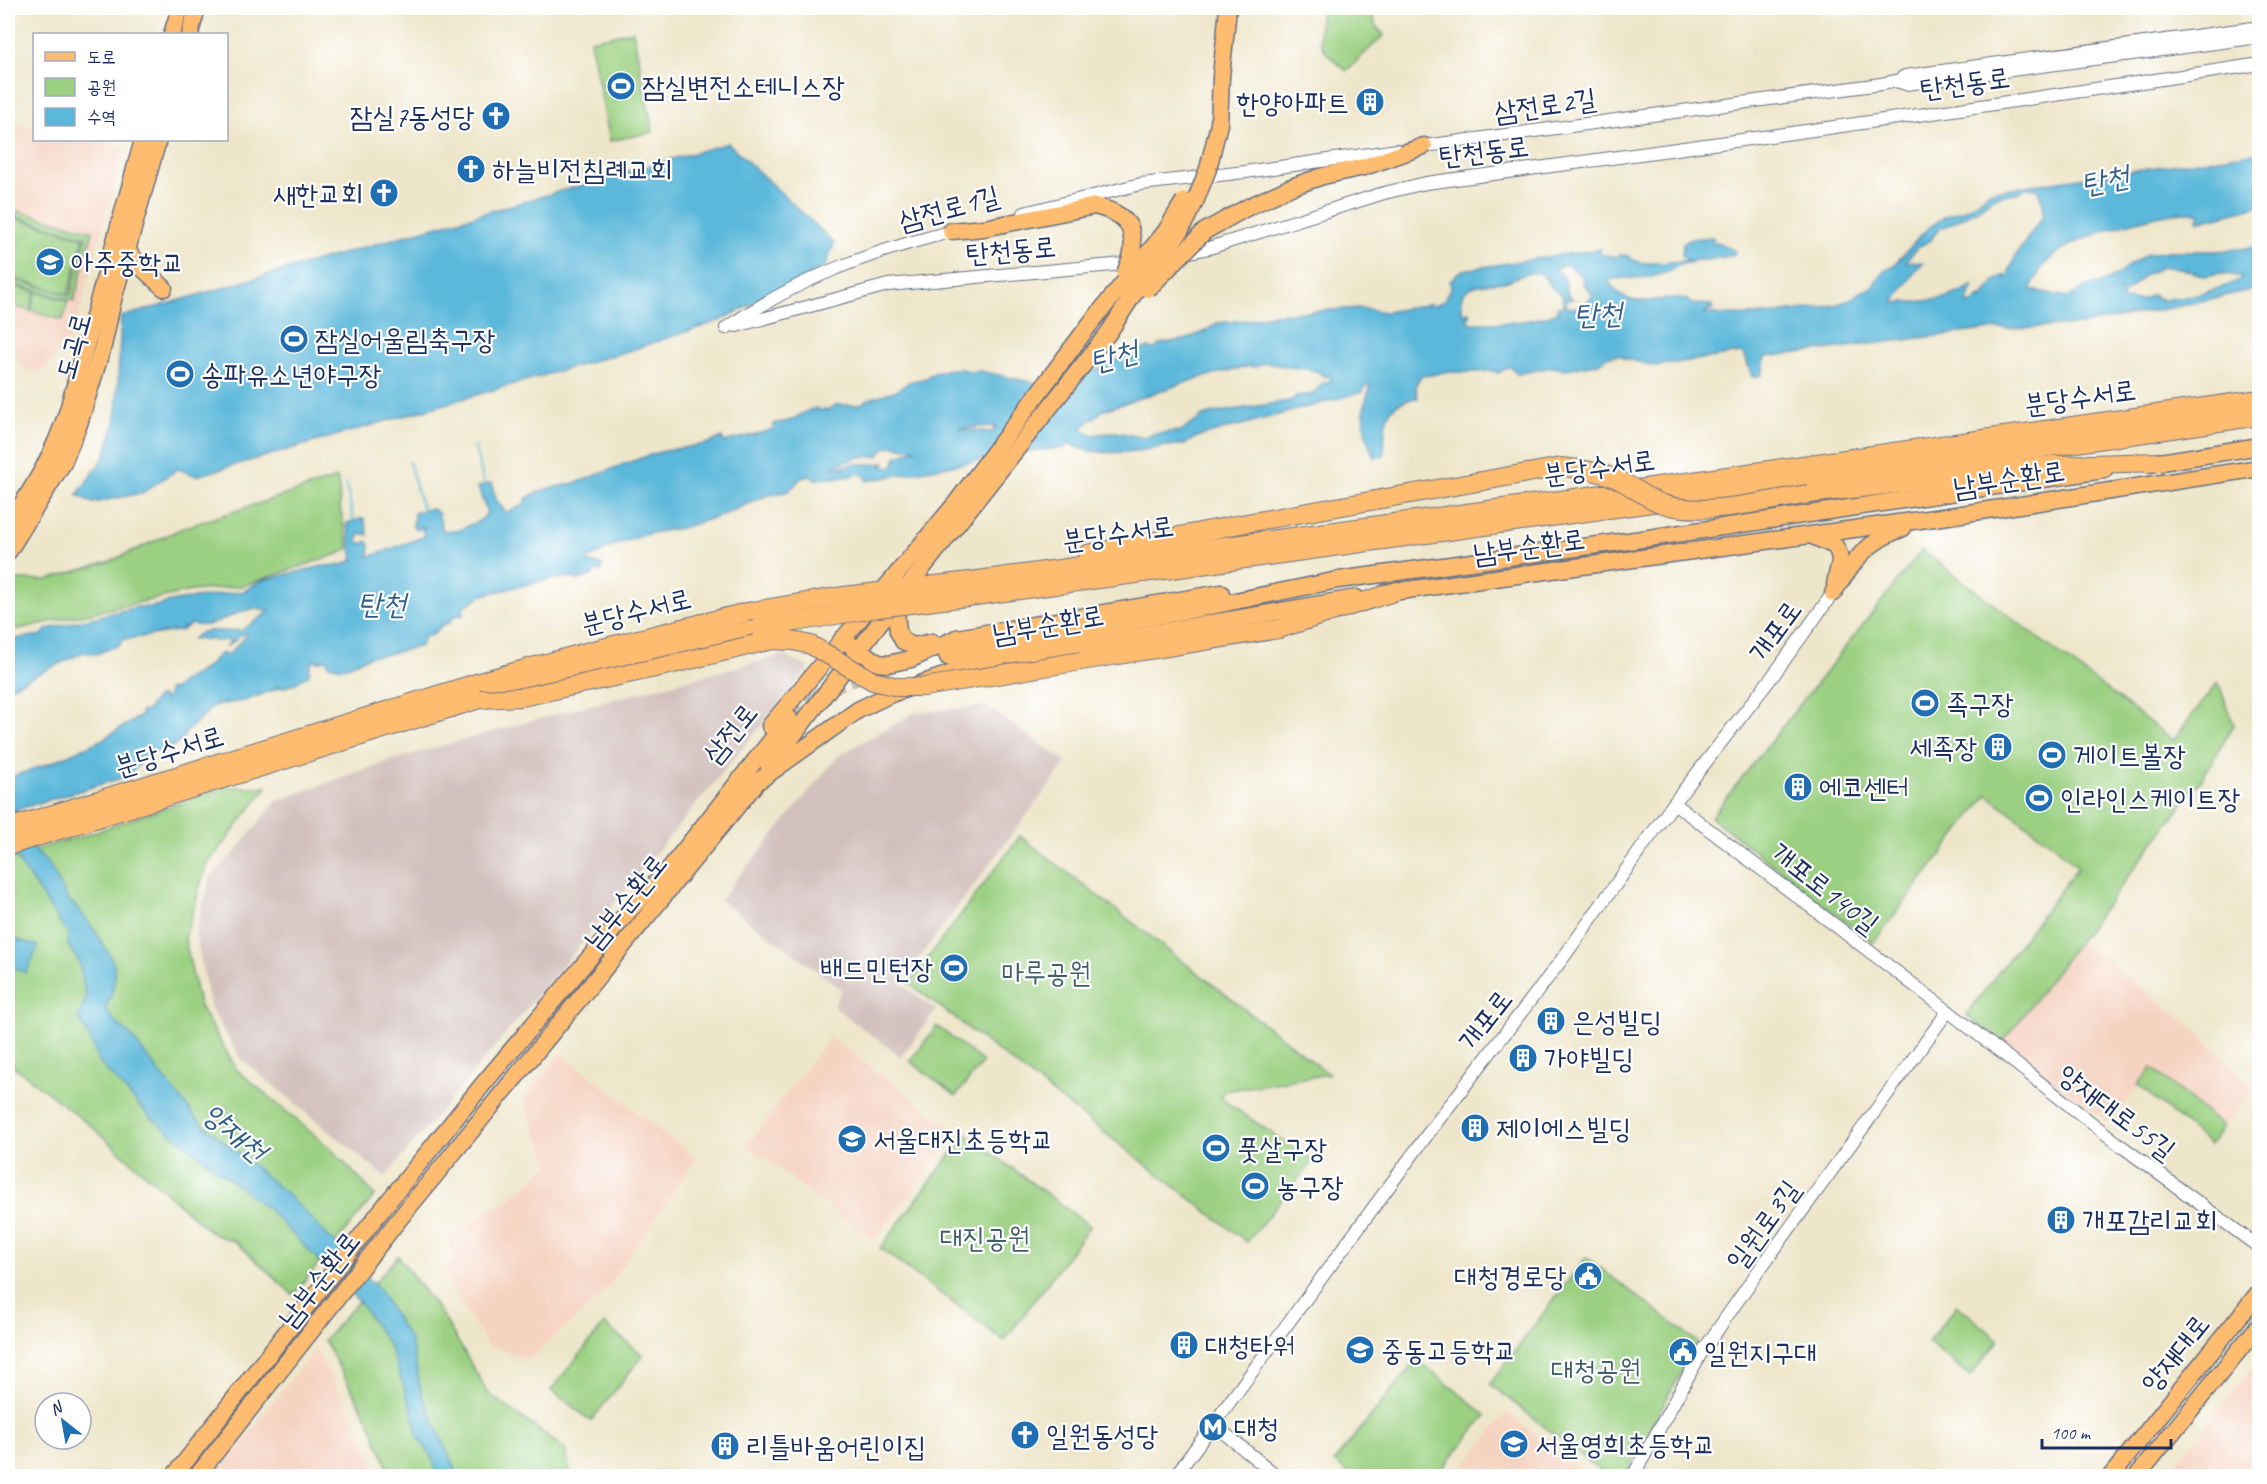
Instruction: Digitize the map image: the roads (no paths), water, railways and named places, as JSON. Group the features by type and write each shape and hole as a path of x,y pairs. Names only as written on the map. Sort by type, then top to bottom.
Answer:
{"highway":[{"name":"분당수서로","path":"8,846 480,699 640,655 759,628 878,608 1562,508 2259,399"},
{"name":"분당수서로","path":"8,828 489,680 590,651 747,612 836,597 1910,468 2259,416"},
{"path":"978,580 1117,547 1561,467 1590,470 1619,480 1644,496 1664,504 1687,509 1712,508 2054,465 2161,462"},
{"path":"480,699 522,697 772,640 811,645 873,681 898,687 924,687 1279,629 1397,591"}],"main road":[{"path":"172,33 180,8"},
{"path":"190,33 197,8"},
{"path":"1109,332 1142,281 1179,233 1208,169 1219,124 1227,8"},
{"path":"1090,324 1166,231 1187,196 1201,159 1221,77"},
{"name":"도곡로","path":"8,525 34,488 57,444 143,141"},
{"name":"도곡로","path":"10,550 63,463 79,424 103,346 158,141"},
{"path":"892,598 1109,332 1169,266 1205,231 1291,187 1323,176 1364,167 1424,146"},
{"path":"951,231 984,228 1095,206 1112,211 1126,221 1134,244 1123,277 956,503 892,598 898,631 906,645 960,645"},
{"path":"127,250 138,264 164,288"},
{"name":"남부순환로","path":"960,645 1209,595 1338,580 1646,538 2259,446"},
{"name":"남부순환로","path":"197,1476 400,1218 757,782 858,710 891,694 985,662 1397,591 1942,517 2259,468"},
{"path":"1833,593 1848,569 1870,544 1890,533 1942,517"},
{"path":"1810,535 1835,546 1839,554 1833,593"},
{"name":"삼전로","path":"628,912 663,859 790,700 837,645 892,598"},
{"name":"삼전로","path":"757,782 854,656 892,598"},
{"path":"837,645 854,656 875,676 903,678 985,662"},
{"path":"854,656 888,664 960,645"},
{"path":"960,645 946,646 948,657 985,662"},
{"name":"남부순환로","path":"174,1476 387,1203 484,1083 628,912 670,868 789,718"},
{"name":"양재대로","path":"2111,1476 2259,1291"},
{"name":"양재대로","path":"2136,1476 2259,1324"}],"street":[{"path":"1897,81 1905,76 2259,27"},
{"path":"1897,81 1906,84 2259,37"},
{"name":"탄천동로","path":"726,328 888,285 1127,264 1209,248 1384,193 1426,183 2066,94 2259,64"},
{"name":"삼전로2길","path":"1201,176 1897,81"},
{"name":"삼전로1길","path":"726,328 757,306 851,261 951,231 1141,184 1201,176"},
{"name":"개포로","path":"1175,1476 1430,1131 1563,958 1674,803 1775,673 1833,593"},
{"name":"개포로140길","path":"1674,803 1948,1011"},
{"name":"양재대로55길","path":"1948,1011 2120,1145 2259,1248"},
{"name":"일원로3길","path":"1633,1476 1700,1355 1948,1011"},
{"path":"1213,1425 1277,1476"}],"water":[{"path":"728,143 834,243 825,267 719,321 628,351 197,476 178,469 142,493 93,503 77,495 105,456 116,420 121,317"},
{"name":"탄천","path":"2259,152 2259,206 2201,221 2198,220 2200,214 2171,213 2129,223 2088,237 2055,255 2039,273 2031,290 2069,297 2121,273 2145,255 2167,251 2217,251 2259,247 2259,288 2080,325 1985,330 1765,357 1762,375 1752,377 1745,356 1741,353 1655,366 1623,358 1621,355 1609,356 1597,364 1565,369 1552,367 1517,374 1510,366 1498,373 1493,371 1446,372 1429,376 1422,375 1415,386 1418,398 1397,405 1391,410 1386,425 1384,456 1374,458 1364,422 1365,405 1371,386 1367,385 1364,386 1363,392 1197,437 1180,445 1103,452 1090,451 1069,443 1064,448 1030,451 867,481 860,473 847,477 814,479 810,476 801,478 789,491 765,496 723,515 682,528 650,533 615,545 587,559 587,562 603,565 601,572 596,571 591,576 577,580 570,577 546,580 483,595 464,606 463,615 454,616 451,622 442,625 431,636 424,636 421,646 371,656 342,668 329,665 326,659 317,662 315,659 310,665 309,674 296,683 282,688 277,686 277,689 244,701 215,705 185,733 182,741 163,752 152,751 128,776 16,810 28,843 49,865 68,900 86,920 112,960 114,982 105,1008 114,1021 129,1034 196,1118 286,1193 378,1288 411,1342 422,1395 458,1476 438,1476 431,1455 418,1437 412,1411 390,1347 360,1303 268,1209 149,1116 99,1062 89,1036 78,1018 86,999 79,962 68,945 68,934 8,846 8,778 53,762 101,740 141,716 141,712 149,710 150,705 158,697 163,696 164,700 168,696 168,690 175,689 183,681 208,666 220,654 228,655 247,635 246,633 236,638 225,647 230,642 229,640 193,639 209,631 238,630 239,632 270,611 249,610 211,624 191,624 184,629 182,627 182,630 122,640 120,645 96,654 84,652 8,688 8,640 42,635 47,629 137,607 152,607 175,601 244,591 263,580 323,566 342,565 353,560 347,523 364,518 368,535 360,533 358,540 364,544 366,541 370,544 369,557 423,537 422,529 425,527 416,529 413,526 414,513 431,508 438,513 443,531 457,531 481,520 487,513 478,487 491,483 496,499 506,513 525,504 525,500 538,492 581,481 643,457 671,449 708,443 722,437 724,442 761,433 773,429 774,424 789,421 816,408 828,410 835,405 859,405 869,399 898,390 909,382 927,378 929,375 944,370 980,371 1035,383 1095,370 1142,349 1155,349 1160,344 1187,339 1204,332 1217,323 1275,314 1361,308 1385,312 1431,304 1434,306 1444,301 1451,288 1450,282 1463,270 1601,249 1599,254 1617,257 1630,256 1630,259 1644,263 1688,261 1682,256 1683,243 1688,239 1713,237 1713,242 1735,251 1733,255 1681,264 1668,272 1652,277 1608,279 1616,291 1634,300 1688,300 1691,304 1712,305 1710,308 1713,309 1704,313 1730,315 1768,314 1831,306 1873,287 1881,274 1894,265 1927,229 1946,216 1968,208 1991,191","holes":["2026,188 2037,189 2043,203 2043,216 2016,255 2006,279 2004,275 1995,281 1980,300 1980,297 1973,303 1966,303 1974,285 1945,298 1894,303 1923,263 1912,261 1907,263 1906,260 1920,246 1931,240 1938,230 1978,210 1995,197 2020,192","1568,265 1583,277 1582,282 1593,295 1584,306 1571,308 1565,305 1565,300 1573,299 1568,295 1564,276 1555,269","2163,267 2180,268 2205,276 2220,273 2242,277 2221,287 2177,299 2172,297 2164,301 2151,295 2143,300 2121,300 2123,296 2120,292 2125,293 2146,274","1541,273 1553,289 1562,295 1563,306 1557,307 1558,312 1526,321 1492,323 1470,323 1467,318 1470,317 1470,312 1462,313 1462,294 1467,290 1482,284 1504,282 1524,275","1265,363 1317,371 1324,377 1329,376 1331,381 1322,384 1313,394 1297,396 1290,401 1201,417 1177,433 1175,431 1149,435 1147,438 1116,432 1092,435 1081,428 1104,410 1199,378 1250,366 1255,367","996,426 992,432 960,428","893,446 915,449 896,457 894,465 890,467 882,466 886,462 831,467 859,457 878,456 885,448"]},
{"path":"8,937 38,946 26,973 8,965"}],"waterway":[{"path":"474,445 485,486"},
{"path":"409,462 423,511"},
{"path":"346,484 354,523"}],"tunnel":[{"path":"789,718 831,687 872,672"}],"place":[{"name":"잠실변전소테니스장","path":"621,86"},
{"name":"한양아파트","path":"1370,102"},
{"name":"잠실7동성당","path":"496,116"},
{"name":"하늘비전침례교회","path":"471,169"},
{"name":"새한교회","path":"384,193"},
{"name":"아주중학교","path":"50,262"},
{"name":"잠실어울림축구장","path":"294,339"},
{"name":"송파유소년야구장","path":"180,374"},
{"name":"족구장","path":"1925,703"},
{"name":"세족장","path":"1998,747"},
{"name":"게이트볼장","path":"2052,755"},
{"name":"에코센터","path":"1798,787"},
{"name":"인라인스케이트장","path":"2039,798"},
{"name":"배드민턴장","path":"954,968"},
{"name":"은성빌딩","path":"1551,1021"},
{"name":"가야빌딩","path":"1523,1058"},
{"name":"제이에스빌딩","path":"1475,1128"},
{"name":"서울대진초등학교","path":"852,1139"},
{"name":"풋살구장","path":"1216,1148"},
{"name":"농구장","path":"1255,1186"},
{"name":"개포감리교회","path":"2061,1220"},
{"name":"대청경로당","path":"1588,1276"},
{"name":"대청타워","path":"1184,1345"},
{"name":"중동고등학교","path":"1360,1350"},
{"name":"일원지구대","path":"1683,1352"},
{"name":"대청","path":"1213,1427"},
{"name":"일원동성당","path":"1025,1435"},
{"name":"서울영희초등학교","path":"1514,1444"},
{"name":"리틀바움어린이집","path":"725,1446"}],"park label":[{"name":"마루공원","path":"1046,972"},
{"name":"대진공원","path":"985,1237"},
{"name":"대청공원","path":"1596,1369"}],"water label":[{"name":"양재천","path":"235,1132"}]}
